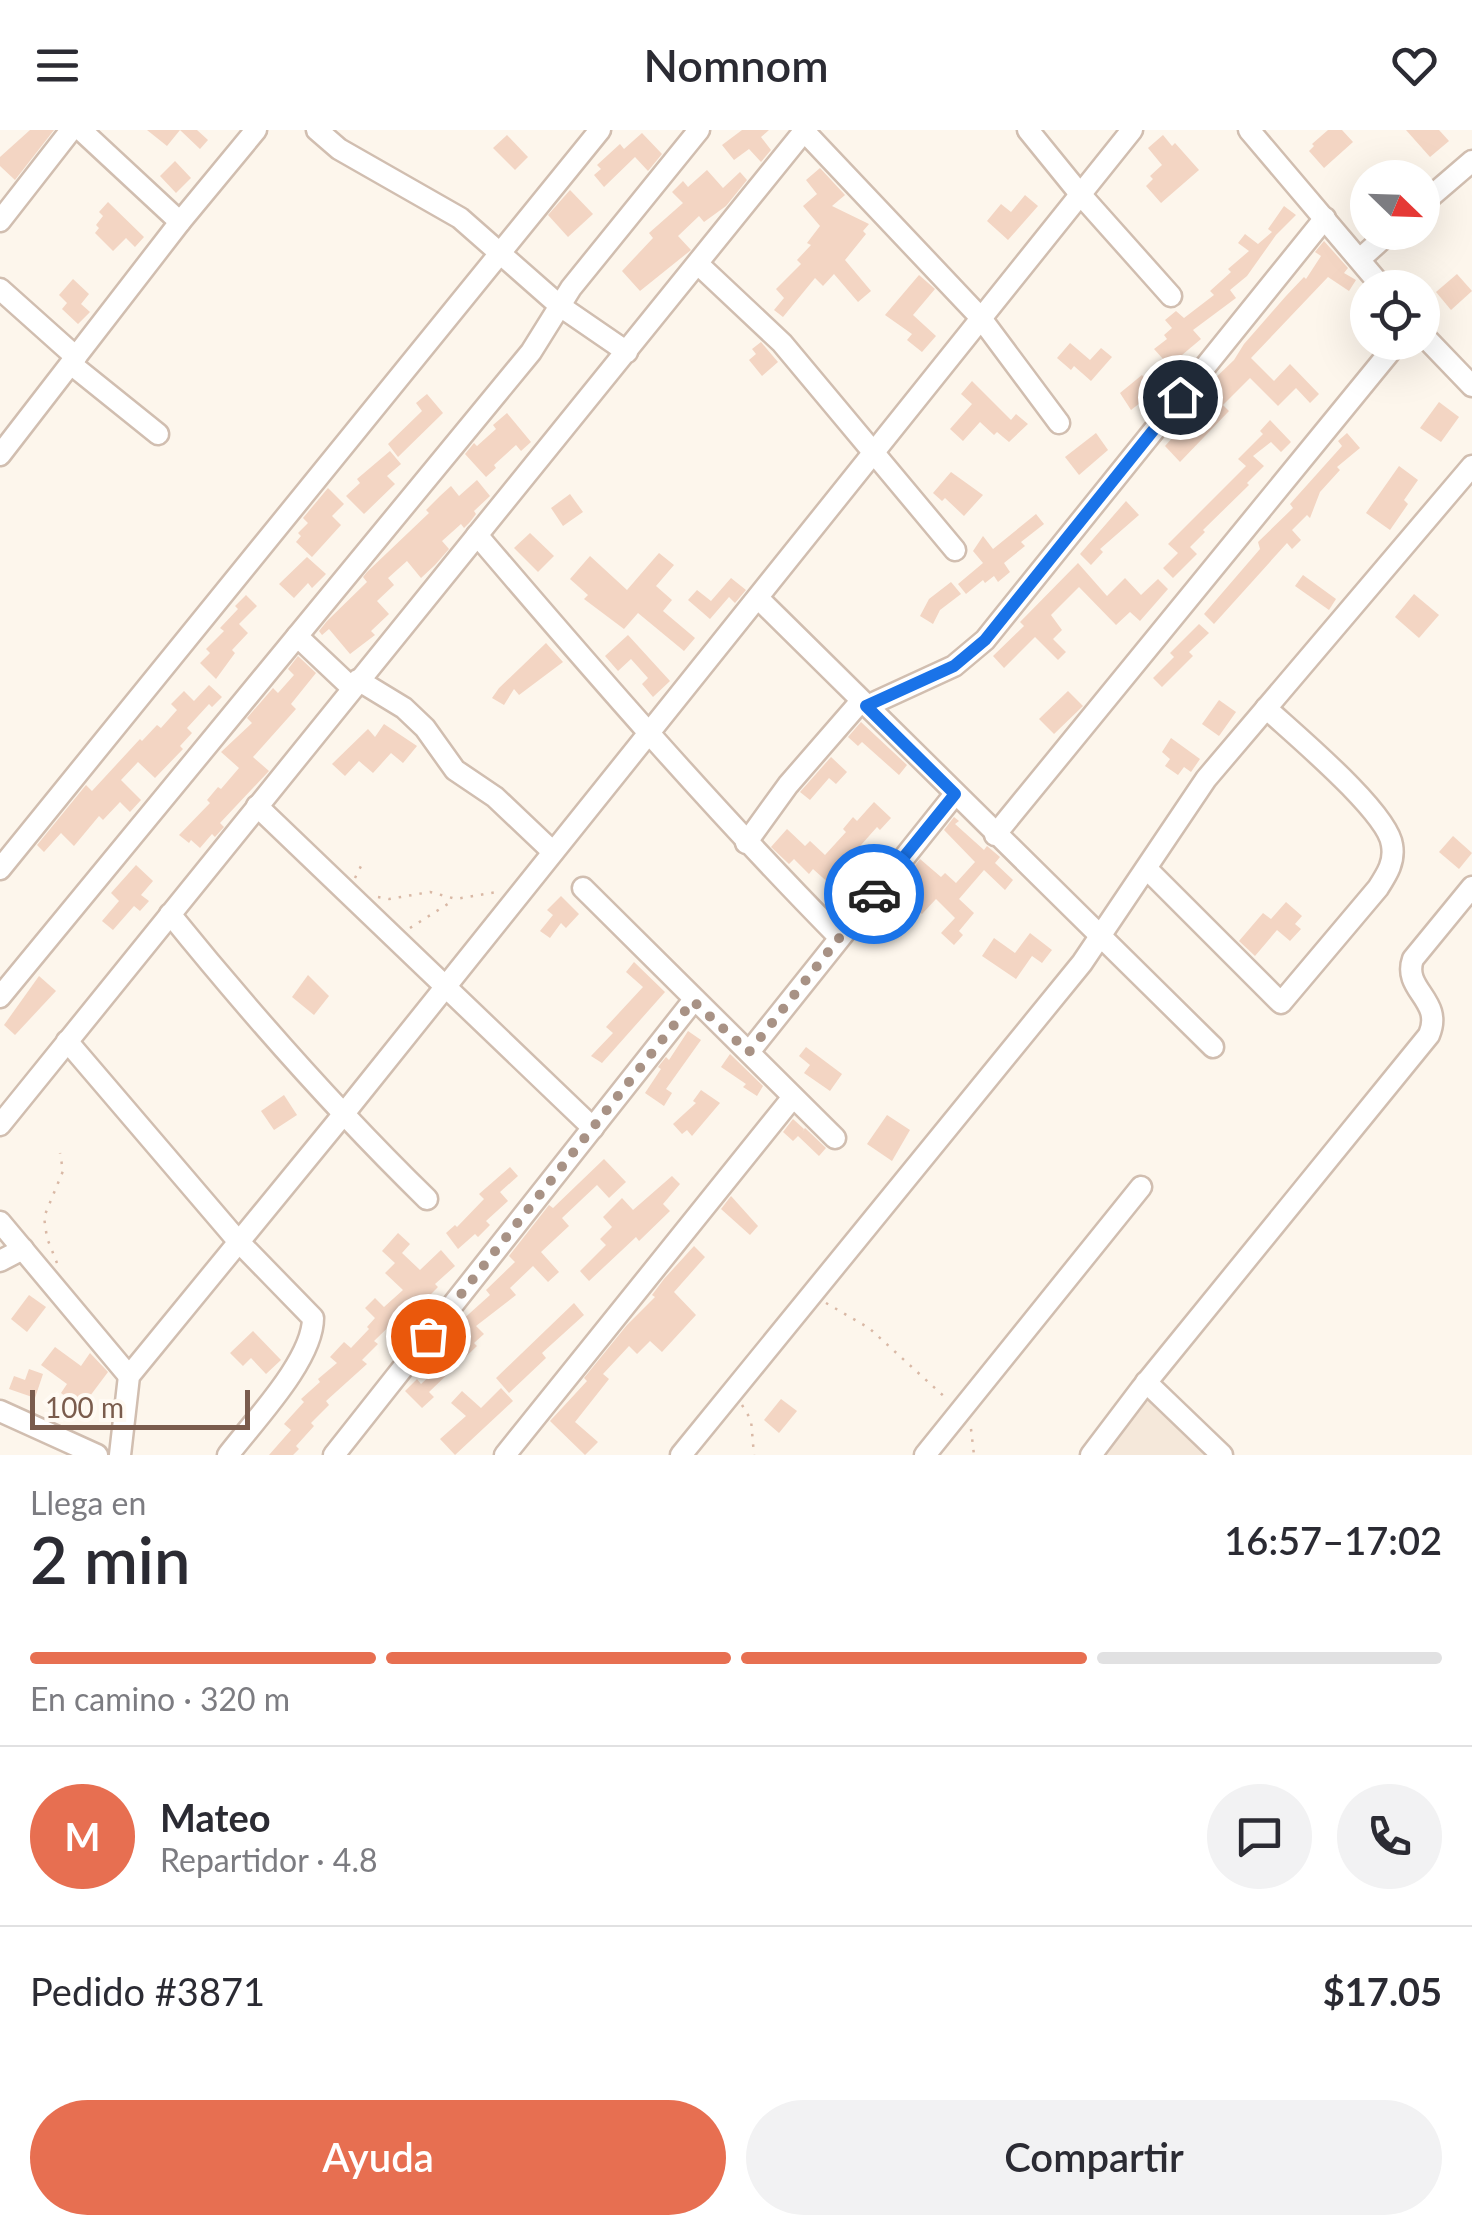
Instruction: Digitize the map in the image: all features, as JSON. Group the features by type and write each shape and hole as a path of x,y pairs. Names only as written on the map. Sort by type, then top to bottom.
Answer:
{"street":[{"path":"0,221 71,130"},
{"path":"81,130 180,222"},
{"path":"0,455 256,130"},
{"path":"318,130 339,148 460,218 560,306 627,352"},
{"path":"0,869 600,130"},
{"path":"0,997 531,352 571,288 699,130"},
{"path":"1028,130 1171,296"},
{"path":"120,1455 129,1376 1132,130"},
{"path":"0,1125 805,131 980,317 1059,422"},
{"path":"1253,131 1369,270"},
{"path":"1440,189 1472,161"},
{"path":"746,843 788,785 864,703 954,666 985,640 1325,218"},
{"path":"1360,259 1370,250"},
{"path":"698,264 782,342 954,550"},
{"path":"0,289 158,434"},
{"path":"1440,353 1472,386"},
{"path":"996,835 1383,360"},
{"path":"682,1455 1100,938 1206,778 1472,466"},
{"path":"477,535 648,735 839,937"},
{"path":"758,598 1213,1047"},
{"path":"297,636 355,684 404,708 425,728 454,770 495,797 553,852"},
{"path":"1147,869 1281,1003 1378,888 1389,872 1392,842 1388,831 1327,763 1266,708"},
{"path":"749,1052 955,794"},
{"path":"257,806 593,1128"},
{"path":"1091,1455 1429,1035 1434,1022 1432,1009 1413,981 1410,969 1414,958 1472,887"},
{"path":"583,888 835,1138"},
{"path":"170,914 342,1116 428,1199"},
{"path":"334,1455 693,1001"},
{"path":"67,1041 238,1241 313,1318 313,1333 300,1359 228,1455"},
{"path":"505,1455 792,1097"},
{"path":"925,1455 1140,1187"},
{"path":"0,1222 129,1376"},
{"path":"0,1261 23,1249"},
{"path":"1146,1382 1222,1455"},
{"path":"0,1411 97,1455"}],"path":[{"path":"359,887 354,881 364,860"},
{"path":"399,942 420,921 456,899 502,891 518,895"},
{"path":"370,896 389,899 430,892 456,899"},
{"path":"60,1153 63,1172 44,1217 60,1294"},
{"path":"812,1296 869,1328 961,1413 970,1422 974,1455"},
{"path":"734,1390 751,1420 754,1455"}],"shaded area":[{"path":"1147,1399 1206,1455 1103,1455"}],"building":[{"path":"30,130 54,130 15,180 0,166 0,157"},
{"path":"147,130 180,130 167,146"},
{"path":"180,130 197,130 208,140 200,149"},
{"path":"742,130 769,130 761,137 771,150 761,162 749,149 734,160 722,145"},
{"path":"1328,130 1342,130 1353,142 1324,168 1309,151"},
{"path":"1406,130 1439,130 1449,141 1430,157"},
{"path":"642,133 662,154 648,171 635,157 604,187 594,175 601,169 597,165 620,144 624,149"},
{"path":"507,135 528,157 515,170 493,148"},
{"path":"1163,135 1199,170 1161,203 1146,186 1162,165 1148,148"},
{"path":"175,161 191,178 176,193 160,176"},
{"path":"820,168 845,195 832,206 869,224 863,231 866,234 845,260 871,291 858,302 834,274 823,286 815,278 783,317 774,310 784,298 776,289 801,264 797,260 811,245 807,243 820,226 803,206 817,194 806,180"},
{"path":"707,170 723,188 740,172 747,180 726,206 704,222 699,216 678,236 691,250 640,291 622,271 653,238 649,233 683,203 672,192 683,181 688,187"},
{"path":"570,190 593,214 568,237 548,215"},
{"path":"1025,195 1038,206 1008,240 987,221 1001,204 1011,212"},
{"path":"108,202 144,237 135,247 126,238 113,251 95,233 103,216 99,212"},
{"path":"1284,206 1296,215 1276,235 1247,276 1230,290 1236,298 1193,330 1201,339 1182,355 1186,360 1173,370 1154,349 1167,339 1164,335 1172,328 1165,320 1176,311 1184,318 1214,295 1210,291 1249,251 1238,243 1245,234 1258,244 1272,232 1268,229"},
{"path":"1324,241 1348,268 1344,273 1350,276 1350,289 1328,277 1251,358 1274,381 1290,364 1319,394 1310,403 1296,388 1278,406 1250,378 1223,405 1229,411 1180,462 1165,446 1214,392 1208,385 1234,360 1286,296 1306,279 1321,256 1315,252"},
{"path":"1457,274 1472,291 1451,310 1440,297 1440,289"},
{"path":"919,275 935,289 913,315 936,336 922,352 907,340 912,334 885,315"},
{"path":"73,279 89,294 81,304 90,312 78,324 62,309 67,303 59,295"},
{"path":"761,342 778,362 762,376 749,360 756,354 752,349"},
{"path":"1070,343 1090,360 1101,348 1112,357 1091,381 1057,358"},
{"path":"1142,375 1150,386 1141,394 1145,399 1131,410 1120,393"},
{"path":"972,381 1011,420 1016,414 1028,424 1009,442 980,422 963,441 950,429 972,404 961,394"},
{"path":"427,394 443,413 398,457 388,444 422,411 416,403"},
{"path":"1439,402 1459,417 1441,442 1420,428"},
{"path":"507,413 531,442 521,451 516,445 486,477 465,454 496,429 493,425"},
{"path":"1270,420 1291,442 1281,452 1271,442 1253,456 1264,466 1203,530 1190,547 1197,554 1173,578 1163,568 1178,553 1168,544 1246,466 1238,459 1263,434 1260,431"},
{"path":"1096,433 1108,450 1079,475 1065,457"},
{"path":"1347,433 1360,448 1337,467 1340,470 1320,492 1310,518 1307,515 1292,530 1301,540 1292,549 1287,543 1214,624 1204,614 1260,549 1258,542 1293,508 1290,504 1342,446 1338,441"},
{"path":"390,451 401,464 387,476 395,484 364,514 346,496 360,483 357,479"},
{"path":"1399,466 1418,480 1404,500 1408,504 1390,530 1366,513"},
{"path":"951,472 983,495 964,516 945,498 942,501 933,493"},
{"path":"477,480 490,496 464,528 461,524 442,541 449,549 435,565 421,578 407,561 388,578 394,585 377,601 389,614 371,631 375,635 350,654 329,629 322,635 319,631 327,621 367,582 363,577 367,572 429,513 426,510 440,496 451,486 459,496"},
{"path":"328,488 344,504 332,516 341,525 312,557 296,542 301,536 298,533 308,523 303,518"},
{"path":"570,494 583,512 563,526 551,508"},
{"path":"1126,501 1139,515 1100,549 1103,552 1091,565 1080,554"},
{"path":"1036,514 1044,524 1021,542 1025,546 1004,563 1010,572 998,582 994,576 985,583 983,580 966,594 958,584 983,563 973,551 983,536 993,549"},
{"path":"530,533 554,556 538,572 514,548"},
{"path":"659,553 674,565 656,586 672,600 663,611 695,638 684,651 638,613 624,629 584,599 588,595 570,579 590,556 627,590"},
{"path":"307,557 326,574 312,588 308,583 294,598 279,584"},
{"path":"1078,563 1107,596 1125,578 1141,595 1158,579 1168,589 1140,621 1130,612 1116,625 1079,587 1051,615 1062,630 1053,639 1066,652 1058,660 1035,637 1004,668 993,656 1024,626 1020,622"},
{"path":"1303,575 1336,599 1329,610 1295,586"},
{"path":"731,578 746,590 735,603 729,597 710,619 688,600 697,590 711,601"},
{"path":"951,582 961,594 940,610 933,624 920,616 929,599"},
{"path":"1414,594 1439,615 1419,638 1395,617"},
{"path":"246,595 257,606 239,624 248,633 232,650 235,653 216,679 200,663 210,653 206,649 224,631 220,628"},
{"path":"1199,624 1209,633 1189,652 1193,656 1162,687 1153,678 1174,657 1170,653"},
{"path":"628,635 670,681 653,697 642,684 648,678 631,659 618,671 605,656"},
{"path":"546,643 563,662 519,695 514,689 504,705 492,698 499,688"},
{"path":"298,656 316,673 291,704 296,709 253,757 269,771 220,823 224,827 215,837 212,834 200,848 191,840 189,843 179,835 239,768 221,752 252,723 247,718 273,688 278,693 294,675 288,669"},
{"path":"209,685 222,697 212,707 209,704 187,728 192,733 180,746 183,749 155,778 138,762 121,780 141,800 130,812 120,802 103,820 99,816 74,846 61,833 44,852 37,845 86,785 92,791 140,739 157,725 161,728 177,710 171,704 184,691 194,701"},
{"path":"1068,691 1083,706 1054,734 1039,719"},
{"path":"1219,700 1236,712 1219,736 1202,724"},
{"path":"861,722 907,765 899,775 862,742 858,746 848,737"},
{"path":"384,724 417,746 403,763 391,753 373,773 359,761 345,776 332,764 368,729 375,737"},
{"path":"1171,738 1200,759 1191,772 1184,767 1178,775 1165,766 1170,759 1162,752"},
{"path":"831,757 847,772 836,784 829,778 810,800 800,792"},
{"path":"874,802 891,818 880,830 877,827 853,854 866,866 858,874 849,866 832,886 813,869 809,874 794,859 789,864 771,847 787,829 805,846 810,841 825,855 846,832 843,829 853,817 857,821"},
{"path":"954,817 959,821 955,824 984,850 987,846 1000,857 995,863 1013,880 1005,890 984,870 959,899 974,913 959,931 963,935 954,945 941,933 955,918 936,899 922,914 908,902 923,885 910,872 920,859 941,877 945,873 956,883 975,862 944,830"},
{"path":"1453,836 1472,853 1459,869 1439,852"},
{"path":"136,865 153,881 141,895 149,901 140,911 134,906 113,930 102,921 119,901 111,893"},
{"path":"561,896 579,914 566,928 561,923 550,938 540,931 553,915 547,910"},
{"path":"1286,902 1302,916 1295,924 1301,929 1290,941 1277,930 1255,956 1239,941 1263,913 1271,919"},
{"path":"1030,933 1052,950 1042,963 1032,956 1016,979 982,956 994,938 1015,953"},
{"path":"634,962 665,992 602,1063 591,1056 613,1033 606,1027 643,987 626,972"},
{"path":"308,975 329,996 314,1015 292,997"},
{"path":"39,976 56,991 15,1035 4,1025"},
{"path":"688,1031 701,1040 666,1089 672,1093 664,1106 645,1093 661,1069 658,1067 666,1057 669,1060"},
{"path":"806,1047 842,1074 830,1091 804,1073 810,1065 799,1056"},
{"path":"730,1054 763,1086 757,1096 721,1067"},
{"path":"701,1090 720,1103 692,1136 687,1130 682,1134 673,1124 696,1103 693,1101"},
{"path":"284,1095 297,1115 274,1130 261,1111"},
{"path":"887,1115 910,1130 892,1161 867,1144"},
{"path":"793,1119 804,1129 802,1132 805,1128 826,1148 819,1156 798,1136 793,1141 783,1132"},
{"path":"604,1159 626,1182 609,1198 597,1185 562,1218 569,1226 541,1252 559,1272 548,1282 533,1266 510,1288 516,1295 476,1326 484,1334 474,1343 477,1346 429,1392 434,1397 422,1408 405,1391 417,1379 421,1384 451,1356 445,1350 467,1330 460,1322 490,1295 486,1290 515,1262 509,1256 549,1205 553,1208"},
{"path":"510,1167 518,1176 500,1192 508,1201 486,1221 490,1225 478,1237 475,1234 458,1249 446,1233 457,1227 484,1199 479,1194"},
{"path":"672,1176 680,1184 663,1204 670,1211 589,1281 580,1271 606,1245 600,1239 612,1227 603,1217 622,1198 633,1210"},
{"path":"731,1196 758,1226 750,1235 721,1209"},
{"path":"398,1233 410,1244 402,1253 420,1270 441,1250 455,1266 435,1284 438,1287 427,1298 409,1313 406,1310 374,1341 378,1344 362,1360 367,1364 326,1401 329,1405 311,1423 314,1426 296,1446 299,1449 293,1455 269,1455 291,1430 284,1424 304,1402 301,1399 337,1363 330,1357 344,1342 351,1348 369,1329 375,1318 365,1308 375,1298 384,1307 403,1290 385,1273 395,1263 382,1251"},
{"path":"694,1246 705,1257 674,1292 696,1315 662,1352 650,1341 637,1354 629,1346 603,1374 609,1379 575,1422 598,1442 585,1455 550,1421 587,1381 584,1378"},
{"path":"29,1295 46,1307 27,1332 11,1319"},
{"path":"574,1303 584,1315 542,1353 546,1358 509,1393 496,1378"},
{"path":"253,1331 281,1360 266,1374 251,1358 243,1366 230,1353"},
{"path":"55,1347 81,1366 90,1353 108,1372 81,1408 61,1393 67,1384 41,1365"},
{"path":"29,1369 43,1374 35,1398 9,1389 14,1376 25,1380"},
{"path":"501,1388 513,1401 455,1455 440,1439 466,1416 451,1403 462,1391 481,1408"},
{"path":"781,1399 797,1411 779,1433 764,1420"}],"way so far":[{"path":"428,1336 693,1001 749,1052 874,894"}],"route":[{"path":"874,894 955,794 866,706 954,666 985,640 1180,397"}]}
